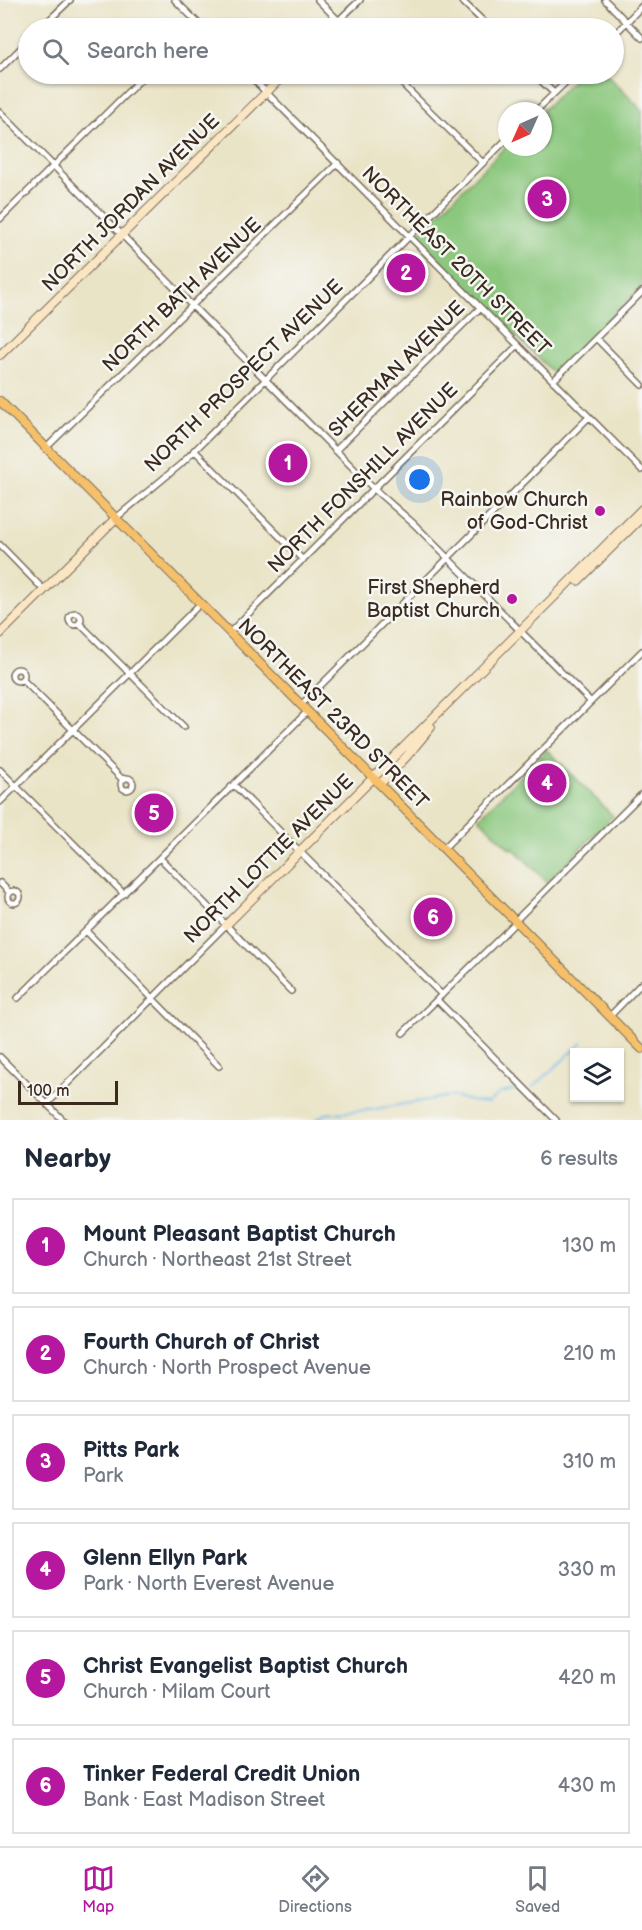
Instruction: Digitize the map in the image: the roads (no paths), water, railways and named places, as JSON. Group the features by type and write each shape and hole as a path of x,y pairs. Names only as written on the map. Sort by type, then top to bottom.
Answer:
{"main road":[{"name":"NORTHEAST 23RD STREET","path":"0,401 642,1049"}],"street":[{"path":"51,18 70,0"},
{"path":"175,0 192,18"},
{"path":"318,0 336,18"},
{"path":"342,18 360,0"},
{"path":"461,0 480,18"},
{"path":"605,0 623,18"},
{"path":"624,25 642,6"},
{"path":"624,19 642,38"},
{"path":"0,69 18,51"},
{"path":"0,219 136,84"},
{"name":"NORTHEAST 20TH STREET","path":"259,84 642,470"},
{"name":"NORTH JORDAN AVENUE","path":"0,355 275,84"},
{"path":"402,84 483,163"},
{"path":"545,84 554,93"},
{"path":"545,102 563,84"},
{"path":"0,112 335,451 414,524 591,702"},
{"name":"NORTH PROSPECT AVENUE","path":"0,634 116,518 168,477 498,148"},
{"name":"NORTH BATH AVENUE","path":"46,448 338,163"},
{"path":"553,381 642,292"},
{"name":"SHERMAN AVENUE","path":"335,451 480,308"},
{"path":"596,338 642,385"},
{"name":"NORTH FONSHILL AVENUE","path":"229,633 518,345"},
{"path":"18,998 234,785 304,708 448,558 590,417"},
{"path":"194,450 303,560"},
{"name":"NORTH LOTTIE AVENUE","path":"47,1104 300,852 376,780 407,756 425,733 642,509"},
{"name":"NORTH LOTTIE AVENUE","path":"522,633 642,517"},
{"path":"0,545 44,590"},
{"path":"0,802 201,603"},
{"path":"79,623 184,727"},
{"path":"444,849 642,651"},
{"path":"22,679 123,780"},
{"path":"0,770 124,894"},
{"path":"234,785 442,995"},
{"path":"403,1033 642,794"},
{"path":"160,858 291,991"},
{"path":"0,883 10,893"},
{"path":"86,931 219,1066"},
{"path":"609,1017 642,983"},
{"path":"436,1000 556,1120"},
{"path":"0,1057 63,1120"}],"waterway":[{"path":"533,1087 582,1043"},
{"path":"316,1120 325,1114 369,1110 451,1096 488,1103 500,1093 514,1090"}],"place":[{"name":"Pitts Park","path":"547,199"},
{"name":"Fourth Church of Christ","path":"406,273"},
{"name":"Mount Pleasant Baptist Church","path":"288,463"},
{"name":"Rainbow Church of God-Christ","path":"600,511"},
{"name":"First Shepherd Baptist Church","path":"512,599"},
{"name":"Glenn Ellyn Park","path":"547,783"},
{"name":"Christ Evangelist Baptist Church","path":"154,813"},
{"name":"Tinker Federal Credit Union","path":"433,917"}]}
